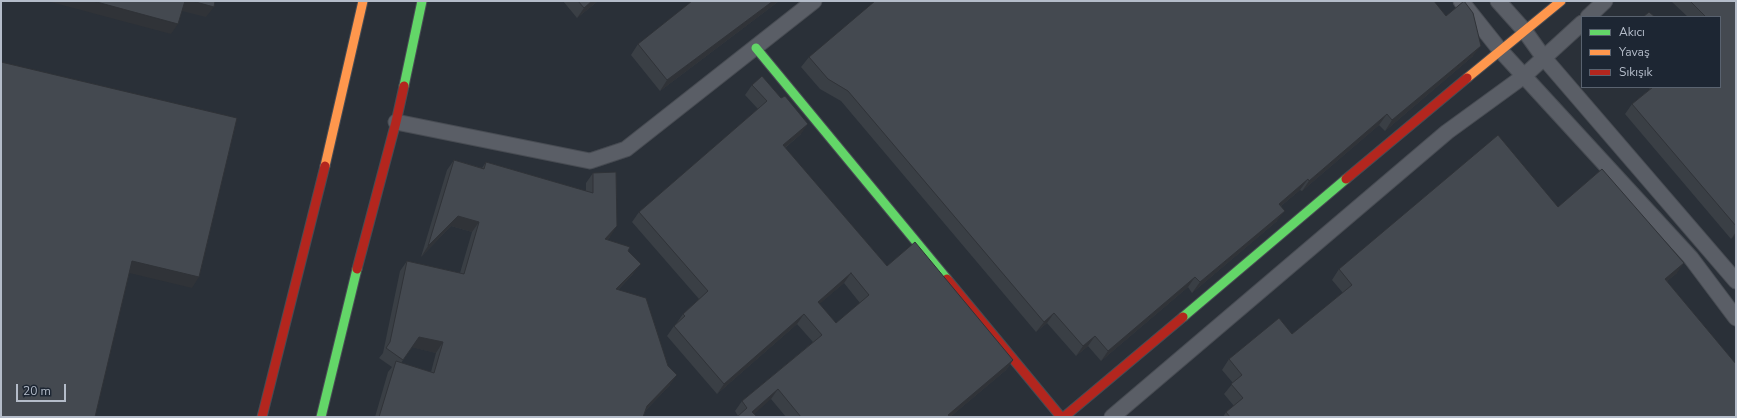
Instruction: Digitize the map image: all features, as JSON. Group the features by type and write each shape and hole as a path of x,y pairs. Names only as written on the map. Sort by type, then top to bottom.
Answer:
{"street":[{"path":"262,417 332,135 363,1"},
{"path":"320,417 368,224 396,122 422,1"},
{"path":"396,122 590,161 626,149 814,1"},
{"path":"1461,1 1500,50 1691,258 1736,318"},
{"path":"1498,1 1524,30 1544,58 1736,281"},
{"path":"1064,417 1500,50 1561,1"},
{"path":"1589,16 1605,1"},
{"path":"1112,417 1447,132 1524,76 1581,24"},
{"path":"756,48 1061,417"}],"building":[{"path":"93,1 185,1 178,24"},
{"path":"192,1 215,1 214,7"},
{"path":"578,1 592,1 584,8"},
{"path":"692,1 773,1 667,80 638,44"},
{"path":"875,1 1434,1 1446,16 1464,1 1473,13 1481,46 1392,120 1387,114 1309,181 1308,179 1279,204 1285,211 1200,282 1195,277 1108,351 1095,336 1083,346 1054,313 1044,322 848,91 828,79 809,57"},
{"path":"1690,1 1736,1 1736,226 1632,104 1652,88 1721,88 1721,16 1705,16"},
{"path":"1649,12 1654,16 1644,16"},
{"path":"1,62 237,118 199,277 132,261 95,417 1,417"},
{"path":"762,76 781,98 785,96 808,124 783,145 887,266 915,242 1013,360 948,415 950,417 801,417 778,389 752,412 757,417 737,417 747,408 742,401 822,335 804,314 724,384 674,326 685,316 683,314 708,291 639,212 767,101 752,85","holes":["851,273 869,295 836,323 818,302"]},
{"path":"1498,135 1558,207 1602,169 1684,263 1665,279 1736,364 1736,417 1230,417 1226,412 1243,398 1231,384 1242,375 1229,359 1279,318 1292,334 1352,285 1339,269"},
{"path":"454,160 484,169 486,162 593,193 593,173 616,172 617,226 605,239 630,247 628,251 641,264 616,289 646,298 668,366 677,375 647,406 643,417 379,417 396,361 434,373 443,342 419,337 403,360 386,348 390,342 407,261 464,274 479,222 458,216 428,246"}],"traffic: fast":[{"path":"404,86 422,1"},
{"path":"756,48 947,279"},
{"path":"1183,317 1346,179"},
{"path":"321,417 357,269"}],"traffic: slow":[{"path":"325,166 363,1"},
{"path":"1467,78 1561,1"}],"traffic: jam":[{"path":"1346,179 1467,78"},
{"path":"357,269 396,122 404,86"},
{"path":"262,417 325,166"},
{"path":"947,279 1061,417"},
{"path":"1064,417 1183,317"}]}
